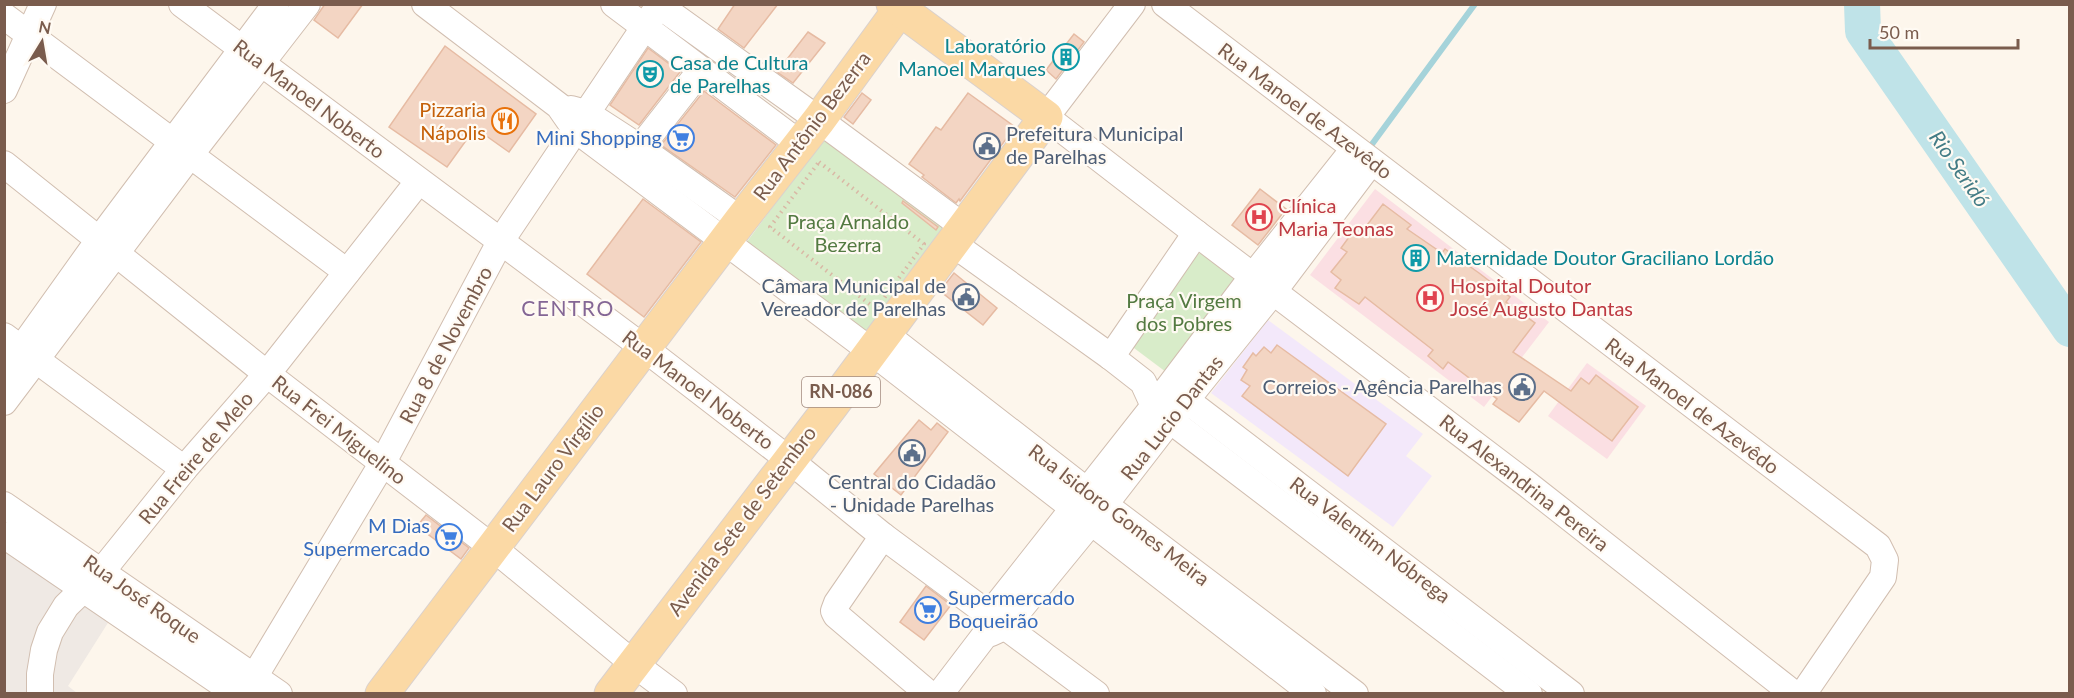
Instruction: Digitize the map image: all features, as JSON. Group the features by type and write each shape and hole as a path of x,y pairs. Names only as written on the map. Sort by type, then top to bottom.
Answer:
{"main road":[{"path":"899,6 1046,117"},
{"name":"Rua Antônio Bezerra","path":"745,230 812,129 899,6"},
{"name":"Avenida Sete de Setembro","path":"611,693 878,343 1046,117"},
{"name":"Rua Lauro Virgílio","path":"382,693 644,348 745,230"}],"street":[{"path":"10,4 4,17 347,272"},
{"path":"4,90 43,4"},
{"name":"Rua Manoel Noberto","path":"182,4 418,182 644,348 788,459 994,625 1096,693"},
{"path":"252,57 276,4"},
{"path":"4,373 21,348 108,247 252,57 307,4"},
{"path":"425,4 580,121 745,230"},
{"path":"614,4 701,70 812,129"},
{"path":"1046,117 1132,4"},
{"name":"Rua Manoel de Azevêdo","path":"1166,4 1824,507 1868,537 1882,553 1885,569 1883,577 1803,693"},
{"path":"659,5 812,129 958,235 1170,403"},
{"name":"Rua 8 de Novembro","path":"246,688 382,464 500,242 659,5"},
{"path":"644,28 666,18 681,22 812,129"},
{"path":"640,148 701,70"},
{"name":"Rua Alexandrina Pereira","path":"1046,117 1527,484 1794,693"},
{"path":"580,121 640,148 745,230"},
{"name":"Rua Lucio Dantas","path":"940,693 1170,403 1252,276 1363,155"},
{"name":"Rua Lucio Dantas","path":"1170,403 1273,292 1363,155"},
{"name":"Rua Frei Miguelino","path":"4,164 267,374 492,547 634,664 674,693"},
{"name":"Rua Freire de Melo","path":"40,693 41,666 50,632 66,606 102,571 184,469 267,374 418,182"},
{"name":"Rua Isidoro Gomes Meira","path":"745,230 878,343 1279,651 1355,693"},
{"path":"1111,357 1196,233"},
{"path":"4,402 21,348"},
{"path":"21,348 184,469"},
{"name":"Rua Valentim Nóbrega","path":"1170,403 1529,693"},
{"name":"Rua Valentim Nóbrega","path":"1170,403 1571,693"},
{"name":"Rua José Roque","path":"4,506 102,571 246,688"},
{"name":"Rua José Roque","path":"4,535 82,589 246,688 279,693"},
{"path":"884,536 837,603 834,611 929,693"},
{"name":"Rua Isidoro Gomes Meira","path":"1279,651 1313,693"}],"path":[{"path":"819,162 924,244 876,309 745,230 819,162"}],"shaded area":[{"name":"Hospital Doutor José Augusto Dantas","path":"1375,189 1549,322 1484,407 1310,275"},
{"path":"1268,320 1423,434 1406,456 1432,476 1393,527 1211,393"},
{"path":"1587,363 1646,406 1607,459 1548,416"},
{"path":"4,543 111,618 68,686 77,693 5,693"}],"green space":[{"name":"Praça Arnaldo Bezerra","path":"827,134 964,219 868,335 746,243"},
{"name":"Praça Virgem dos Pobres","path":"1197,253 1219,262 1235,279 1166,372 1134,348 1131,343"}],"building":[{"path":"325,4 363,4 338,38 314,20"},
{"path":"735,4 778,4 744,48 718,29"},
{"path":"808,32 825,43 793,83 777,72"},
{"name":"Laboratório Manoel Marques","path":"1074,34 1084,42 1056,79 1046,70"},
{"path":"445,46 536,114 509,152 475,128 447,167 389,127"},
{"name":"Casa de Cultura de Parelhas","path":"648,48 680,72 639,125 610,105"},
{"name":"Mini Shopping","path":"704,91 776,145 735,197 661,145"},
{"path":"862,93 871,100 853,124 844,117"},
{"name":"Prefeitura Municipal de Parelhas","path":"968,93 1015,127 960,201 959,199 956,203 909,164 936,127 941,130"},
{"name":"Clínica Maria Teonas","path":"1260,189 1286,209 1258,245 1232,225"},
{"path":"643,199 701,242 644,317 587,274"},
{"path":"903,201 938,227 936,230 902,203"},
{"name":"Hospital Doutor José Augusto Dantas","path":"1383,204 1411,225 1407,229 1442,253 1445,249 1510,297 1506,302 1535,323 1513,352 1571,391 1581,378 1589,384 1596,375 1638,407 1612,441 1544,391 1519,422 1493,404 1497,399 1448,362 1443,369 1428,356 1433,350 1365,297 1359,304 1335,288 1341,280 1331,272 1347,252 1341,248 1352,233 1358,237"},
{"name":"Câmara Municipal de Vereador de Parelhas","path":"954,273 997,308 983,325 940,291"},
{"path":"1277,345 1386,424 1348,476 1242,396 1250,386 1241,380 1247,370 1243,367 1253,353 1256,356 1264,347 1271,353"},
{"name":"Central do Cidadão - Unidade Parelhas","path":"919,420 931,430 937,423 948,432 901,495 874,474"},
{"path":"426,515 469,548 461,559 417,526"},
{"name":"Supermercado Boqueirão","path":"926,586 951,605 924,640 900,622"}],"waterway":[{"path":"1367,151 1475,4"},
{"name":"Rio Seridó","path":"1862,4 1863,31 2070,329"}],"place":[{"name":"Laboratório Manoel Marques","path":"1066,57"},
{"name":"Casa de Cultura de Parelhas","path":"650,74"},
{"name":"Pizzaria Nápolis","path":"505,121"},
{"name":"Mini Shopping","path":"681,138"},
{"name":"Prefeitura Municipal de Parelhas","path":"987,146"},
{"name":"Clínica Maria Teonas","path":"1259,217"},
{"name":"Maternidade Doutor Graciliano Lordão","path":"1416,258"},
{"name":"Câmara Municipal de Vereador de Parelhas","path":"966,297"},
{"name":"Hospital Doutor José Augusto Dantas","path":"1430,298"},
{"name":"Correios - Agência Parelhas","path":"1522,387"},
{"name":"Central do Cidadão - Unidade Parelhas","path":"912,453"},
{"name":"M Dias Supermercado","path":"449,537"},
{"name":"Supermercado Boqueirão","path":"928,610"}],"district":[{"name":"CENTRO","path":"568,309"}]}
